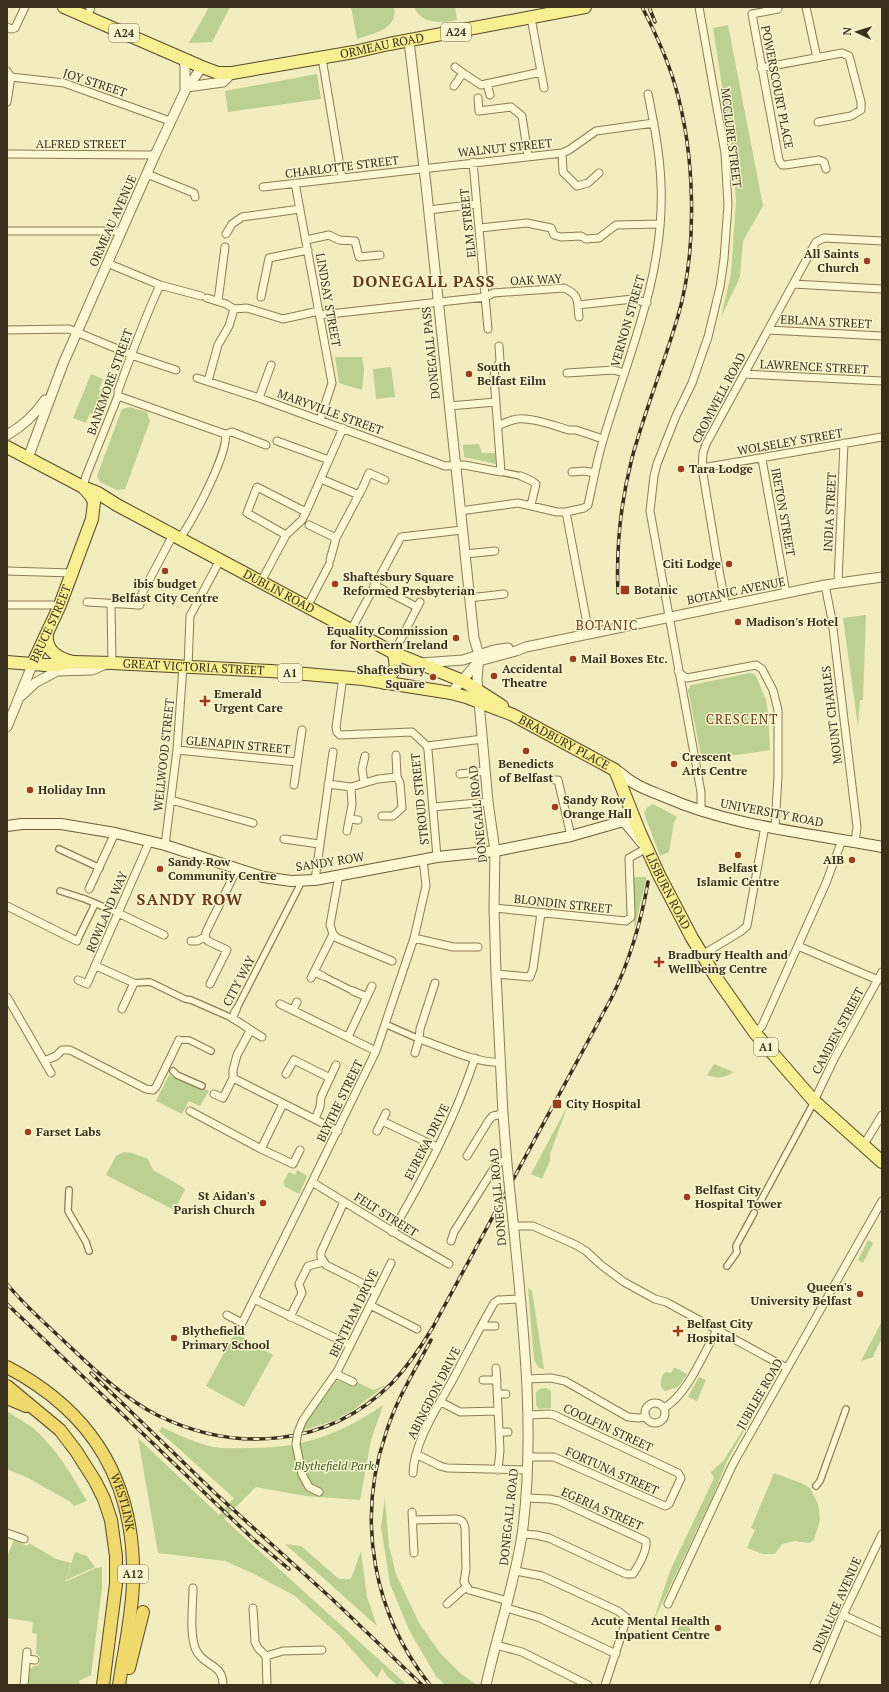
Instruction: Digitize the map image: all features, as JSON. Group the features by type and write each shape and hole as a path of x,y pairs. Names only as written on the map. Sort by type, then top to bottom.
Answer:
{"highway":[{"path":"7,1362 25,1376"},
{"name":"WESTLINK","path":"7,1367 25,1376 74,1414 102,1449 120,1488 130,1530 133,1583 130,1614 119,1684"},
{"name":"WESTLINK","path":"7,1386 60,1430 76,1451 95,1481 104,1499 111,1520 116,1556 116,1584 103,1685"},
{"path":"7,1398 41,1414"},
{"path":"119,1684 128,1670 143,1612"}],"main road":[{"name":"A24","path":"64,7 89,12 202,67"},
{"name":"ORMEAU ROAD","path":"202,67 218,73 232,73 322,58 585,7"},
{"name":"A1","path":"7,447 83,487"},
{"name":"DUBLIN ROAD","path":"83,487 102,495 117,505 176,537 394,653 418,663 458,687"},
{"name":"BRUCE STREET","path":"33,663 60,605 92,519 94,502 83,487"},
{"name":"BRUCE STREET","path":"92,519 103,507 117,505"},
{"name":"GREAT VICTORIA STREET","path":"47,634 48,645 53,652 62,659 73,662"},
{"path":"386,683 396,667 394,653"},
{"name":"GREAT VICTORIA STREET","path":"7,662 56,665 73,662 186,666 343,677 386,683 458,687 479,696"},
{"name":"BRADBURY PLACE","path":"479,696 617,771"},
{"name":"UNIVERSITY ROAD","path":"617,771 628,774 651,787 660,795 683,806 770,827 882,847"},
{"name":"LISBURN ROAD","path":"617,771 630,821 647,848 677,911 702,955 754,1033 814,1101 882,1162"},
{"name":"SANDY ROW","path":"9,824 61,824 116,833 150,840 238,869 280,880 302,881 315,880 423,859 495,851 571,836 630,821"}],"street":[{"path":"7,27 11,29 15,28 25,7"},
{"name":"MCCLURE STREET","path":"699,7 725,153 728,205 725,251 720,287 708,337 692,383 676,416 657,464 651,501 651,521 701,792 701,811"},
{"path":"806,7 817,58"},
{"name":"POWERSCOURT PLACE","path":"778,9 752,14 761,68 782,165 819,160 824,162 826,169"},
{"path":"531,18 544,88"},
{"name":"DONEGALL PASS","path":"409,41 429,210 469,598 474,639 479,658"},
{"path":"761,68 842,53 849,56 862,106 858,113 852,116 818,122"},
{"path":"322,58 342,178"},
{"path":"184,59 186,89 223,82 232,73"},
{"name":"ORMEAU AVENUE","path":"28,458 53,388 170,120 186,89 202,67"},
{"path":"455,67 481,85 541,72"},
{"path":"7,71 11,77 7,102"},
{"path":"454,86 463,73"},
{"name":"JOY STREET","path":"11,77 64,83 170,120"},
{"path":"487,84 490,96"},
{"name":"VERNON STREET","path":"566,512 584,508 588,505 603,439 647,303 657,257 661,184 654,123 648,94"},
{"path":"478,98 479,111 511,107 522,116 528,156"},
{"name":"WALNUT STREET","path":"424,168 562,153 569,150 596,131 654,123"},
{"path":"562,153 563,172 577,186 588,183 599,174"},
{"name":"ALFRED STREET","path":"7,154 155,155"},
{"name":"ELM STREET","path":"473,162 488,329"},
{"name":"CHARLOTTE STREET","path":"263,187 424,168"},
{"path":"147,174 194,193 196,197"},
{"name":"LINDSAY STREET","path":"295,183 332,383 320,420"},
{"path":"429,210 477,204"},
{"path":"226,234 232,224 242,217 300,209"},
{"path":"480,228 527,223 551,228 554,235 561,237 581,236 586,239 599,238 616,225 660,224"},
{"path":"7,231 122,231"},
{"path":"306,240 329,235 339,240 355,241 359,257 380,254"},
{"name":"CROMWELL ROAD","path":"726,606 702,468 703,453 706,444 816,242 819,239 824,238 882,240"},
{"path":"218,301 225,247"},
{"path":"261,297 269,258 308,250"},
{"path":"107,263 160,285 218,301 234,309 229,326 218,345 208,381"},
{"path":"793,284 882,289"},
{"name":"BANKMORE STREET","path":"83,487 118,396 118,391 131,354 160,285"},
{"name":"OAK WAY","path":"234,309 247,308 283,319 319,313 486,297 493,293 564,288 573,292 577,300 579,317"},
{"path":"578,305 633,299 647,303"},
{"path":"7,330 69,329 176,370"},
{"name":"EBLANA STREET","path":"768,330 882,336"},
{"path":"499,346 500,361 495,371 494,378 501,472 521,476 536,484 531,505"},
{"path":"259,398 270,365"},
{"path":"567,373 614,370 624,373"},
{"name":"LAWRENCE STREET","path":"744,374 882,381"},
{"name":"MARYVILLE STREET","path":"197,378 259,398 445,466 464,465 501,472"},
{"name":"ORMEAU AVENUE","path":"7,436 25,424 38,411 53,388"},
{"path":"118,396 225,434 232,432 266,445"},
{"path":"449,406 496,402"},
{"path":"498,424 528,418 569,430 576,430 603,439"},
{"path":"261,582 286,535 302,520 343,428"},
{"path":"87,602 138,605 176,537 189,524 215,473 223,451 226,438 225,434"},
{"name":"WOLSELEY STREET","path":"702,468 882,437"},
{"path":"277,441 329,460"},
{"name":"INDIA STREET","path":"838,582 844,443"},
{"name":"IRETON STREET","path":"762,458 786,593"},
{"path":"572,472 584,471 595,473"},
{"path":"307,607 330,562 336,538 369,473 385,480"},
{"path":"321,479 359,495"},
{"path":"286,535 247,513 257,487 306,512"},
{"path":"460,511 518,503 557,512 566,512 589,634"},
{"path":"309,525 336,538"},
{"path":"351,630 401,537 462,530"},
{"path":"465,554 495,551"},
{"name":"WELLWOOD STREET","path":"165,845 177,750 190,616 220,560"},
{"path":"7,571 72,573"},
{"name":"BOTANIC AVENUE","path":"479,658 494,650 526,647 838,582 882,577"},
{"name":"MOUNT CHARLES","path":"825,585 833,628 857,827 855,842"},
{"path":"374,586 418,605 394,653"},
{"path":"469,598 504,594"},
{"path":"20,697 35,683 57,671 92,670 110,663 112,604"},
{"path":"7,605 60,605"},
{"path":"463,660 474,639"},
{"path":"418,663 479,658"},
{"path":"458,687 479,658"},
{"path":"479,658 479,696"},
{"name":"BRUCE STREET","path":"7,727 33,663"},
{"path":"678,670 687,678 756,665 762,669 773,690 778,710 778,776 770,827 746,926 740,932 702,955"},
{"name":"STROUD STREET","path":"343,677 336,727 337,732 340,734 412,732 427,746 437,857"},
{"path":"682,687 687,678"},
{"name":"DONEGALL ROAD","path":"479,696 488,802 495,851 494,908 496,974 503,1114 520,1299 528,1415 526,1498 522,1534 516,1571 508,1605 486,1685"},
{"path":"294,785 302,730"},
{"path":"427,746 483,739"},
{"name":"GLENAPIN STREET","path":"177,750 297,762"},
{"path":"315,880 333,752"},
{"path":"382,816 393,816 402,808 400,783 397,777 396,754"},
{"path":"364,783 362,769 365,756"},
{"path":"460,774 485,771"},
{"path":"328,784 351,787 378,779 397,777"},
{"path":"555,780 558,780 571,836"},
{"path":"347,831 352,804 351,787"},
{"path":"171,800 253,823"},
{"path":"433,807 488,802"},
{"path":"350,818 358,820"},
{"path":"85,899 116,833"},
{"path":"284,839 319,844"},
{"name":"ROWLAND WAY","path":"78,980 87,984 150,840"},
{"path":"754,1033 762,1026 826,883 842,840"},
{"name":"BLONDIN STREET","path":"494,908 622,921 629,919 631,913 629,858 647,848"},
{"path":"59,849 100,868"},
{"name":"BLYTHE STREET","path":"227,1315 242,1323 376,1050 414,938 426,886 423,859"},
{"path":"191,941 197,941 205,937 238,869"},
{"path":"338,875 330,925 333,934 336,938 392,961"},
{"name":"CITY WAY","path":"262,1037 250,1031 247,1026 232,1018 302,881"},
{"path":"60,891 85,899 164,935"},
{"path":"7,906 77,940 95,904"},
{"path":"496,974 530,977 533,969 541,913"},
{"path":"333,934 313,975 323,976 367,997"},
{"name":"CITY WAY","path":"205,937 208,941 227,950 210,984"},
{"path":"414,938 453,947 478,947"},
{"path":"798,946 878,980"},
{"path":"96,966 134,983 150,982 185,999 192,1000 232,1018"},
{"name":"CAMDEN STREET","path":"814,1101 835,1057 882,972"},
{"path":"415,1053 420,1029 435,982"},
{"path":"122,1008 134,983"},
{"path":"348,1037 372,986"},
{"path":"7,998 10,1009 51,1073"},
{"path":"293,1010 297,1002"},
{"path":"280,1004 376,1050"},
{"path":"385,1024 419,1039 475,1058 490,1062 500,1062"},
{"path":"214,1094 223,1098 233,1078 237,1055 250,1031"},
{"path":"44,1061 56,1056 62,1050 70,1050 150,1090 155,1089 179,1040 189,1040 211,1051"},
{"name":"EUREKA DRIVE","path":"392,1232 405,1210 460,1099 475,1058"},
{"path":"286,1074 294,1060 330,1078"},
{"path":"315,1119 320,1107 321,1097 336,1065"},
{"path":"165,1068 202,1086"},
{"path":"233,1078 338,1130"},
{"path":"758,1206 814,1101"},
{"path":"261,1149 283,1104"},
{"path":"190,1111 292,1164 300,1150"},
{"path":"377,1131 386,1113"},
{"path":"467,1156 489,1120 493,1116 503,1114"},
{"path":"863,1146 882,1115"},
{"path":"382,1121 437,1147"},
{"path":"451,1241 454,1232 496,1165 501,1162 507,1163"},
{"name":"FELT STREET","path":"312,1182 392,1232 449,1264"},
{"path":"69,1190 68,1211 86,1242 88,1251"},
{"name":"JUBILEE ROAD","path":"668,1604 733,1464 882,1201"},
{"path":"344,1202 321,1252 321,1257 323,1262 376,1292"},
{"path":"727,1266 735,1256 737,1252 736,1246 754,1213"},
{"path":"513,1224 533,1226 576,1245 586,1251 601,1266 624,1282 655,1299 666,1302 787,1368"},
{"path":"290,1317 302,1293 299,1284 308,1266 323,1262"},
{"name":"BENTHAM DRIVE","path":"319,1492 309,1487 302,1474 296,1444 298,1432 303,1420 336,1374 391,1263"},
{"path":"254,1299 350,1345"},
{"name":"ABINGDON DRIVE","path":"413,1473 413,1464 416,1454 430,1421 496,1301 520,1299"},
{"path":"370,1305 417,1329"},
{"path":"482,1326 496,1326"},
{"path":"664,1408 669,1405 681,1392 717,1330"},
{"path":"496,1368 500,1450 498,1470"},
{"name":"BENTHAM DRIVE","path":"336,1374 353,1382"},
{"path":"526,1380 551,1378 565,1381 628,1417 646,1417"},
{"path":"483,1380 497,1380"},
{"path":"498,1394 506,1394"},
{"path":"440,1402 460,1412 498,1412"},
{"path":"652,1404 659,1404 664,1408 664,1418 658,1422 650,1421 646,1417 646,1410 652,1404"},
{"path":"816,1486 820,1481 846,1410"},
{"name":"COOLFIN STREET","path":"528,1415 554,1415 678,1473 681,1478 669,1504 662,1506"},
{"path":"499,1432 508,1432"},
{"path":"416,1454 444,1468 527,1470"},
{"name":"FORTUNA STREET","path":"528,1457 554,1457 662,1506"},
{"name":"EGERIA STREET","path":"522,1534 548,1538 626,1574 633,1574 638,1568 646,1546 646,1541 559,1501 549,1498 526,1498"},
{"path":"412,1512 414,1553"},
{"path":"413,1520 456,1519 464,1523 466,1570 464,1582 469,1590 540,1618 616,1654"},
{"path":"7,1533 24,1539"},
{"name":"DUNLUCE AVENUE","path":"814,1685 843,1615 882,1534"},
{"path":"516,1571 542,1576 625,1615 627,1618 626,1622 605,1685"},
{"path":"448,1604 466,1587"},
{"path":"193,1588 194,1643 201,1657 218,1669 223,1677 223,1685"},
{"path":"253,1608 254,1642 266,1656 267,1685"},
{"path":"843,1615 882,1633"},
{"path":"496,1646 522,1652 588,1685"},
{"path":"266,1656 283,1651 322,1650"},
{"path":"24,1685 27,1656 35,1660"}],"green space":[{"path":"209,7 230,7 212,42 189,43"},
{"path":"351,7 394,7 394,15 389,26 357,39"},
{"path":"414,7 455,7 457,20 439,22 427,20 418,13"},
{"path":"728,25 763,206 743,241 740,277 721,317 731,274 736,201 732,150 713,28"},
{"path":"317,74 321,99 228,112 225,91"},
{"path":"335,357 362,357 364,369 362,390 339,383"},
{"path":"391,367 395,397 376,399 373,369"},
{"path":"91,374 103,379 99,390 110,394 101,417 90,413 86,423 73,418"},
{"path":"130,407 147,412 150,421 125,489 117,490 100,482 97,476 122,409"},
{"path":"479,444 482,453 495,453 496,464 464,457 463,445"},
{"path":"866,615 863,700 860,700 858,727 843,618"},
{"path":"750,673 756,676 766,700 770,750 702,760 688,690 691,685"},
{"path":"653,804 677,817 674,822 669,852 660,856 644,813 648,807"},
{"path":"634,877 646,877 646,880 634,931"},
{"path":"714,1064 734,1072 727,1076 721,1077 707,1075"},
{"path":"169,1075 195,1087 197,1085 209,1091 200,1106 189,1101 182,1114 156,1101"},
{"path":"568,1105 550,1154 550,1161 542,1179 531,1174"},
{"path":"124,1152 132,1153 148,1159 153,1170 181,1186 185,1190 174,1210 106,1175 116,1156"},
{"path":"297,1170 307,1177 299,1194 284,1186 285,1184 283,1183 289,1172 295,1175"},
{"path":"868,1240 873,1243 863,1263 858,1260"},
{"path":"528,1288 532,1291 544,1369 539,1368 534,1360"},
{"path":"882,1321 882,1338 873,1356 874,1357 861,1361"},
{"path":"235,1333 273,1355 244,1407 206,1386"},
{"path":"674,1368 687,1374 678,1387 665,1391 661,1387 663,1374 667,1372 671,1373"},
{"path":"699,1377 706,1380 697,1401 688,1397"},
{"path":"336,1381 354,1387 357,1382 373,1390 386,1385 352,1411 332,1421 302,1431 309,1417"},
{"path":"546,1388 551,1391 551,1408 539,1409 536,1405 536,1392 540,1389"},
{"name":"Blythefield Park","path":"383,1405 371,1440 360,1500 306,1496 256,1487 224,1519 407,1685 397,1685 387,1676 382,1668 377,1678 339,1635 295,1596 252,1573 225,1561 158,1553 138,1438 219,1515 234,1498 159,1431 162,1427 193,1441 213,1447 266,1448 302,1443 335,1432 367,1416"},
{"path":"7,1411 33,1428 42,1436 63,1462 87,1501 74,1506 69,1501 28,1478 7,1469"},
{"path":"748,1424 727,1461 713,1496 655,1616 670,1571 714,1478 711,1472 724,1460"},
{"path":"774,1473 810,1488 818,1504 820,1520 814,1540 809,1543 795,1541 782,1544 775,1554 763,1554 747,1548 755,1530 751,1528"},
{"path":"385,1498 389,1546 396,1574 419,1623 440,1653 460,1673 477,1685 445,1685 436,1676 409,1630 390,1584 381,1527"},
{"path":"14,1540 27,1546 29,1543 56,1559 71,1563 65,1582 96,1568 102,1567 102,1588 91,1675 79,1681 80,1685 28,1685 30,1669 39,1665 40,1657 36,1653 37,1634 32,1633 33,1622 7,1618 8,1554"},
{"path":"285,1544 301,1546 339,1579 351,1579 361,1551 367,1597 377,1626"},
{"path":"75,1552 87,1556 95,1567 66,1580"},
{"path":"682,1624 686,1624 690,1630 686,1636 682,1636 678,1632 678,1628"}],"railway":[{"path":"618,593 620,525 628,474 643,422 678,316 689,261 691,231 692,200 690,170 682,112 668,65 642,7"},
{"path":"649,7 655,22"},
{"path":"7,1284 44,1322 98,1373 121,1392 157,1415 187,1427 218,1435 249,1439 280,1438 310,1432 339,1420 367,1404 398,1377 424,1342 612,997 634,941 648,882"},
{"path":"7,1304 252,1538 289,1569"},
{"path":"430,1685 411,1657 395,1628 383,1597 375,1565 372,1532 372,1499 377,1466 390,1421 400,1397 431,1340"},
{"path":"91,1373 215,1493 331,1598 422,1685"}],"place":[{"name":"All Saints Church","path":"867,261"},
{"name":"South Belfast Eilm","path":"469,374"},
{"name":"Tara Lodge","path":"681,469"},
{"name":"Citi Lodge","path":"729,564"},
{"name":"ibis budget Belfast City Centre","path":"165,571"},
{"name":"Shaftesbury Square Reformed Presbyterian","path":"335,584"},
{"name":"Botanic","path":"625,590"},
{"name":"Madison's Hotel","path":"738,622"},
{"name":"Equality Commission for Northern Ireland","path":"456,638"},
{"name":"Mail Boxes Etc.","path":"573,659"},
{"name":"Accidental Theatre","path":"494,676"},
{"name":"Shaftesbury Square","path":"433,677"},
{"name":"Emerald Urgent Care","path":"205,701"},
{"name":"Benedicts of Belfast","path":"526,751"},
{"name":"Crescent Arts Centre","path":"674,764"},
{"name":"Holiday Inn","path":"30,790"},
{"name":"Sandy Row Orange Hall","path":"555,807"},
{"name":"Belfast Islamic Centre","path":"738,855"},
{"name":"AIB","path":"852,860"},
{"name":"Sandy Row Community Centre","path":"160,869"},
{"name":"Bradbury Health and Wellbeing Centre","path":"659,962"},
{"name":"City Hospital","path":"557,1104"},
{"name":"Farset Labs","path":"28,1132"},
{"name":"Belfast City Hospital Tower","path":"687,1197"},
{"name":"St Aidan's Parish Church","path":"263,1203"},
{"name":"Queen's University Belfast","path":"860,1294"},
{"name":"Belfast City Hospital","path":"678,1331"},
{"name":"Blythefield Primary School","path":"174,1338"},
{"name":"Acute Mental Health Inpatient Centre","path":"718,1628"}],"district":[{"name":"DONEGALL PASS","path":"424,281"},
{"name":"BOTANIC","path":"607,625"},
{"name":"CRESCENT","path":"742,719"},
{"name":"SANDY ROW","path":"190,899"}]}
